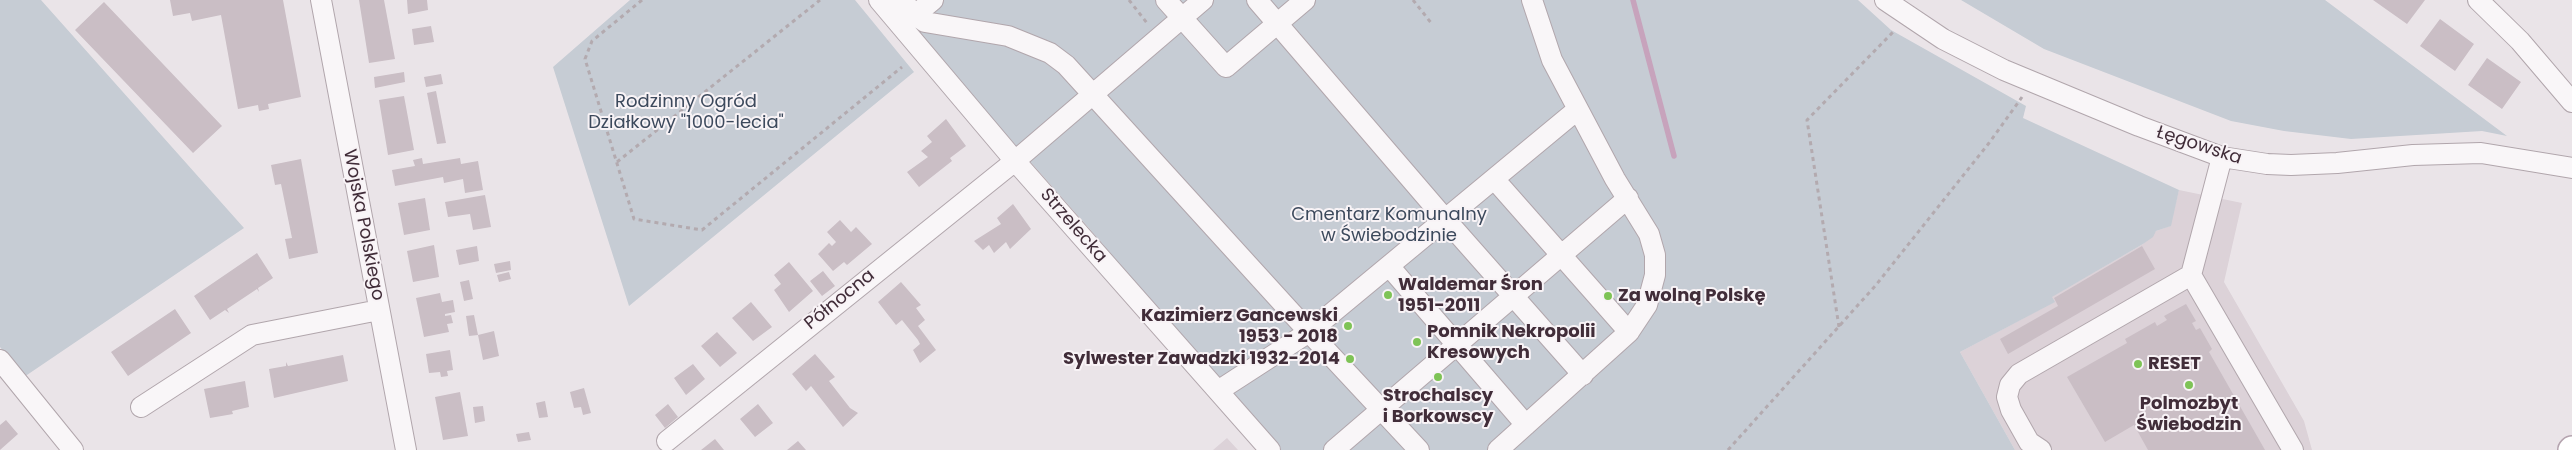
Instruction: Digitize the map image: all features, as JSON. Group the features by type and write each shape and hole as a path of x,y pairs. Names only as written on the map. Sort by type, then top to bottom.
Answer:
{"street":[{"name":"Wojska Polskiego","path":"321,0 406,450"},
{"name":"Strzelecka","path":"879,0 1015,161 1270,450"},
{"path":"902,0 915,16 925,22 1008,36 1050,53 1066,65 1419,450"},
{"path":"915,16 933,0"},
{"path":"1166,0 1181,19 1226,67 1305,0"},
{"name":"Północna","path":"667,441 1015,161 1204,0"},
{"path":"1257,0 1446,220 1583,374"},
{"path":"1498,450 1629,332 1638,321 1651,296 1654,280 1655,256 1649,234 1628,198 1614,179 1552,60 1532,0"},
{"name":"Łęgowska","path":"1885,0 1908,17 1974,56 2033,83 2139,126 2222,156 2267,164 2291,165 2337,163 2413,155 2481,153 2572,168"},
{"path":"2478,0 2520,41 2572,102"},
{"path":"1218,392 1309,332 1495,180 1577,110"},
{"path":"2222,156 2191,275 2293,450"},
{"path":"1495,180 1629,332"},
{"path":"1334,450 1560,254 1628,198"},
{"path":"1390,266 1526,425"},
{"path":"2041,450 2029,442 2011,410 2008,397 2010,385 2019,374 2191,275"},
{"path":"140,407 252,335 379,310"},
{"path":"0,360 73,450"}],"path":[{"path":"642,0 592,41 585,60 634,219 702,230 902,67"},
{"path":"617,162 820,0"},
{"path":"1129,0 1159,37"},
{"path":"1413,0 1432,24"},
{"path":"1839,326 1807,120 1908,17"},
{"path":"1728,450 1876,285 1989,144 2033,83"}],"shaded area":[{"path":"2179,190 2242,203 2224,282 2304,421 2312,450 2015,450 1960,352 2054,302 2051,297 2143,244 2156,231 2170,226"},
{"path":"1227,438 1238,450 1213,450"}],"green space":[{"path":"0,0 41,0 244,228 24,377 0,347"},
{"name":"Rodzinny Ogród Działkowy \"1000-lecia\"","path":"630,0 855,0 914,72 629,306 553,67"},
{"name":"Cmentarz Komunalny w Świebodzinie","path":"887,0 1858,0 1891,30 2026,106 2023,118 2179,190 2171,226 2156,231 2153,237 2143,244 2052,297 2055,302 1960,352 2015,450 1279,450 1088,227"},
{"path":"1961,0 2325,0 2507,136 2482,131 2351,139 2284,131 2231,121 2044,49"}],"building":[{"path":"170,0 283,0 301,97 268,104 269,109 259,111 258,105 238,109 221,15 192,21 190,13 173,16"},
{"path":"359,0 384,0 395,59 369,63"},
{"path":"407,0 427,0 428,10 408,14"},
{"path":"2373,0 2425,0 2407,24"},
{"path":"104,2 222,126 193,153 75,30"},
{"path":"2440,19 2474,44 2455,71 2420,46"},
{"path":"431,26 434,42 414,45 412,29"},
{"path":"2487,58 2521,82 2502,109 2468,85"},
{"path":"404,72 405,82 375,88 374,77"},
{"path":"441,74 443,84 426,87 424,77"},
{"path":"436,91 446,143 437,144 427,93"},
{"path":"404,96 414,150 388,155 379,100"},
{"path":"946,119 966,146 950,158 952,161 919,187 907,172 928,157 921,151 932,142 927,136"},
{"path":"422,158 423,164 460,158 461,164 478,161 483,190 465,193 463,179 444,183 443,177 395,186 392,170 415,166 413,160"},
{"path":"301,159 318,253 289,259 285,239 292,238 281,184 275,185 271,165"},
{"path":"485,195 491,227 473,230 470,214 448,217 445,202"},
{"path":"425,198 430,230 404,235 398,203"},
{"path":"1013,204 1031,229 1010,249 1006,242 994,253 989,245 983,250 974,241 1001,224 997,218"},
{"path":"840,220 851,232 856,227 872,244 847,265 844,262 833,271 818,254 829,243 832,246 836,242 827,232"},
{"path":"434,245 439,277 413,282 407,251"},
{"path":"477,246 479,261 459,265 456,250"},
{"path":"2142,246 2155,269 2008,354 2000,339 2058,306 2054,298"},
{"path":"257,253 273,278 258,288 259,292 257,289 227,309 229,313 225,310 210,320 194,296"},
{"path":"510,261 511,270 496,273 494,264"},
{"path":"789,262 813,291 789,312 774,290 781,284 774,275"},
{"path":"823,271 835,286 822,296 810,281"},
{"path":"509,272 511,279 499,282 497,275"},
{"path":"469,280 473,299 464,301 460,282"},
{"path":"901,282 921,305 916,308 925,320 918,326 936,350 920,363 913,350 920,344 918,340 902,320 896,325 878,302"},
{"path":"440,293 442,302 453,300 455,312 445,314 445,316 451,315 453,323 447,324 449,332 424,337 416,298"},
{"path":"751,302 772,327 753,341 732,318"},
{"path":"2186,304 2196,321 2192,323 2196,330 2200,328 2212,349 2209,352 2265,450 2148,450 2134,425 2105,442 2067,377 2127,343 2125,339 2155,322 2157,326 2167,320 2164,316"},
{"path":"175,309 191,333 128,376 111,352"},
{"path":"474,315 478,335 469,336 466,316"},
{"path":"494,331 499,356 483,360 478,335"},
{"path":"717,332 737,353 720,367 701,346"},
{"path":"450,350 453,370 447,371 448,376 441,377 440,372 429,373 426,354"},
{"path":"815,354 835,377 829,381 850,408 858,413 843,427 811,386 806,391 792,374"},
{"path":"343,355 348,381 274,398 269,369 286,366 286,362 288,366"},
{"path":"693,364 705,379 686,395 674,378"},
{"path":"245,381 249,407 232,411 233,414 210,418 204,389"},
{"path":"584,388 591,413 583,415 581,407 574,408 570,392"},
{"path":"460,392 468,436 443,440 435,397"},
{"path":"545,401 548,417 539,418 536,403"},
{"path":"668,404 678,417 665,428 655,415"},
{"path":"758,404 773,423 755,437 740,419"},
{"path":"483,406 485,421 475,423 473,407"},
{"path":"6,420 18,434 0,450 0,425"},
{"path":"529,432 531,440 518,442 516,434"},
{"path":"715,439 724,450 701,450"},
{"path":"798,441 806,450 787,450"}],"waterway":[{"path":"1633,0 1674,156"}],"place":[{"name":"Waldemar Śron 1951-2011","path":"1388,295"},
{"name":"Za wolną Polskę","path":"1608,296"},
{"name":"Kazimierz Gancewski 1953 - 2018","path":"1348,326"},
{"name":"Pomnik Nekropolii Kresowych","path":"1417,342"},
{"name":"Sylwester Zawadzki 1932-2014","path":"1350,359"},
{"name":"RESET","path":"2138,364"},
{"name":"Strochalscy i Borkowscy","path":"1438,377"},
{"name":"Polmozbyt Świebodzin","path":"2189,385"}]}
